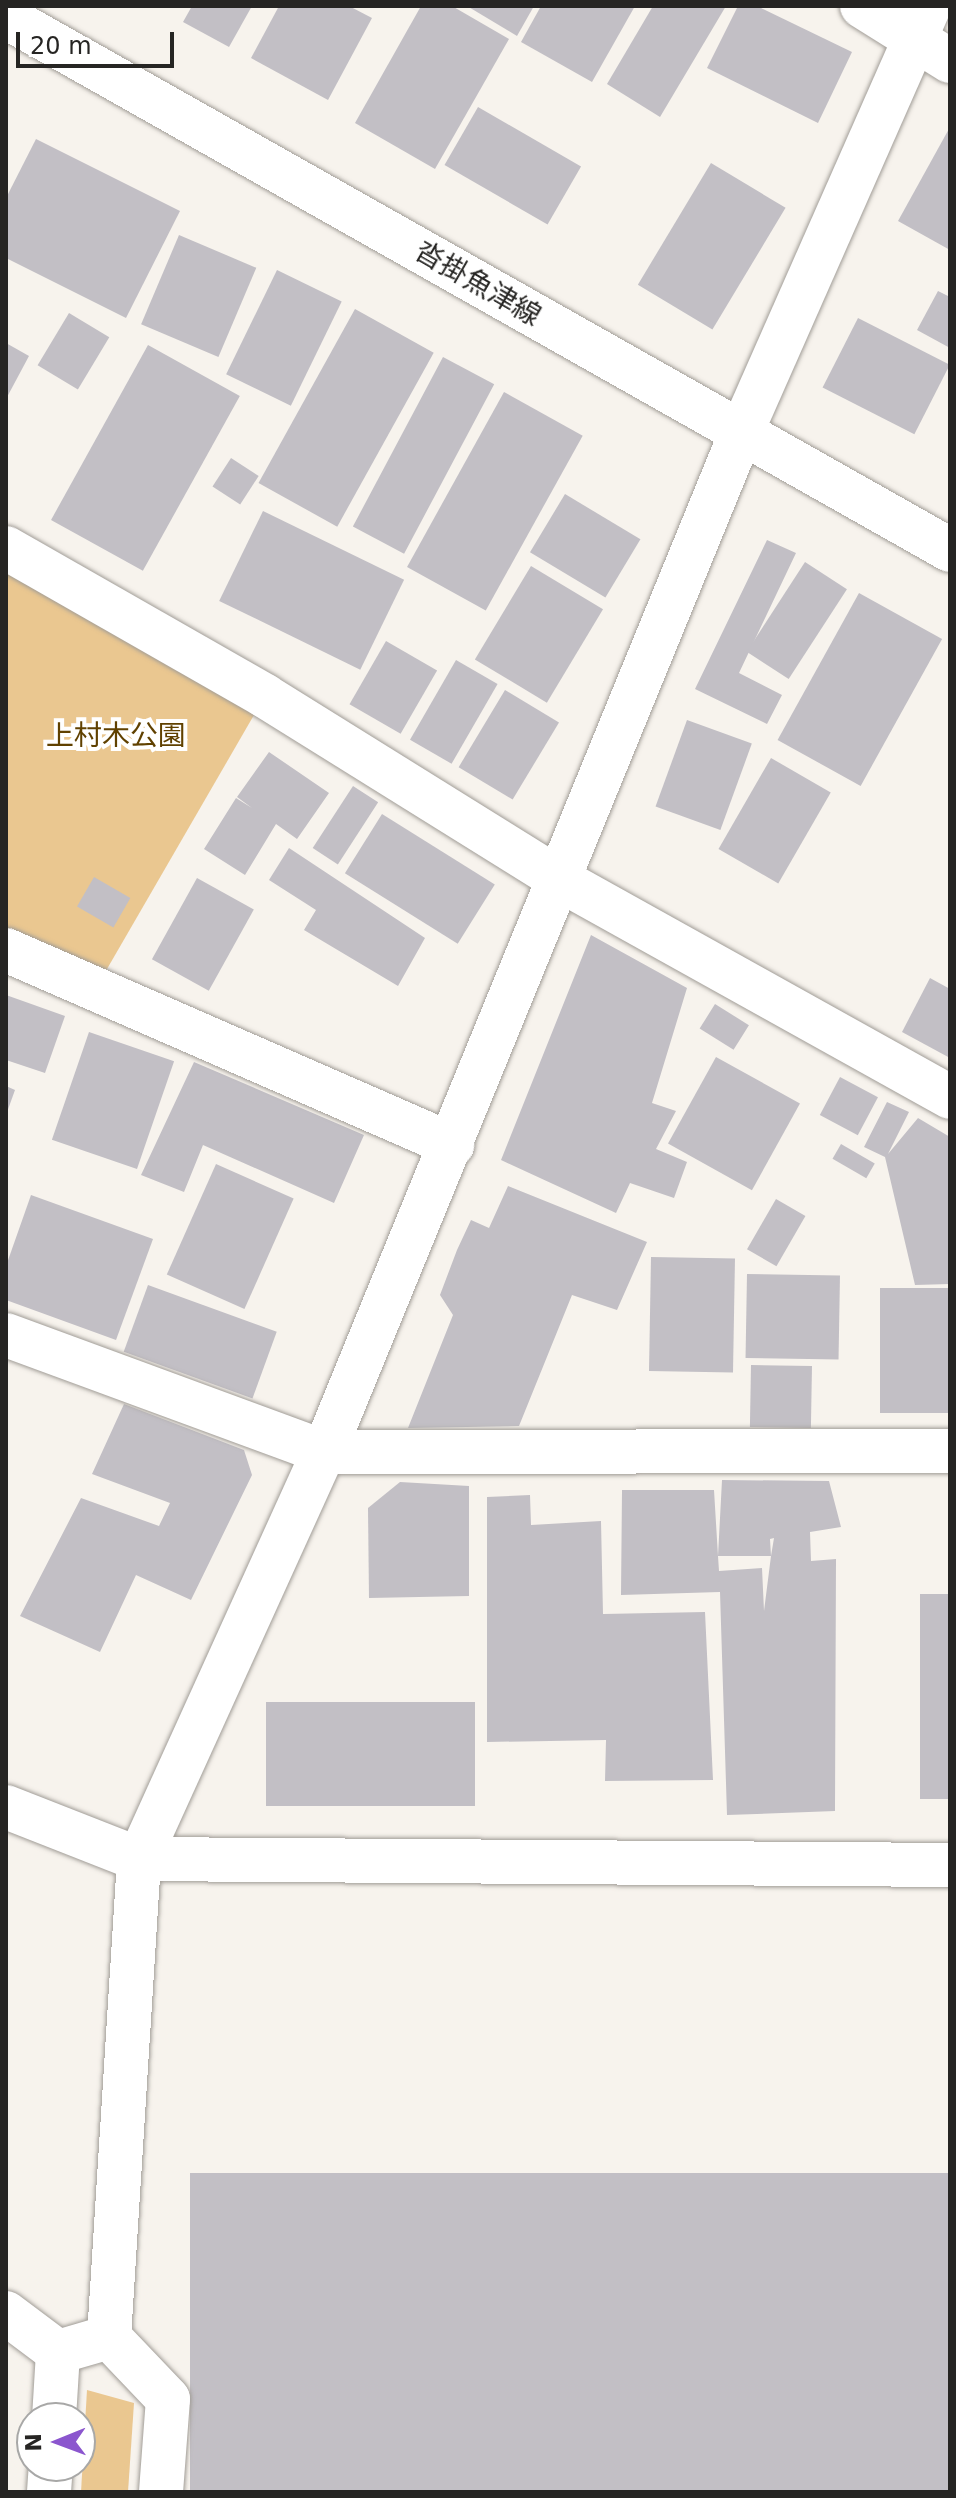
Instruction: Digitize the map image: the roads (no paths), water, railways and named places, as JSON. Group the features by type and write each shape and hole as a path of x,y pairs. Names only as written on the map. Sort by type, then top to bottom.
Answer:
{"street":[{"path":"6,15 9,6"},
{"path":"161,2492 168,2399 109,2337 139,1859 324,1452 562,881 741,433 931,36 905,28 862,6"},
{"name":"沓掛魚津線","path":"6,15 950,550"},
{"path":"6,548 265,696 562,881 950,1097"},
{"path":"6,950 452,1145"},
{"path":"6,1335 324,1452 950,1451"},
{"path":"6,1807 139,1859 950,1865"},
{"path":"6,2313 58,2352"},
{"path":"58,2352 109,2337"},
{"path":"55,2402 58,2352"}],"park label":[{"name":"上村木公園","path":"116,736"}]}
